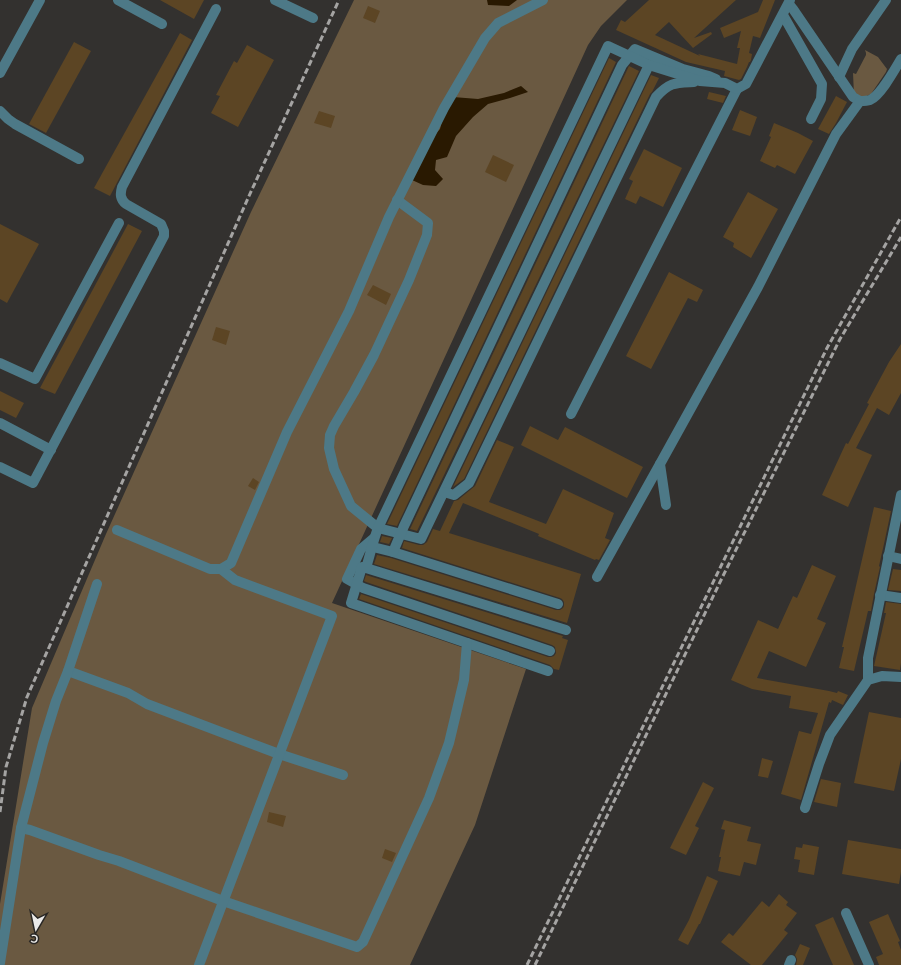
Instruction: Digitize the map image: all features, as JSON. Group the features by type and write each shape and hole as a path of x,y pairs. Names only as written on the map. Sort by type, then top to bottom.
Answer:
{"street":[{"path":"0,73 40,0"},
{"path":"118,0 162,24"},
{"path":"275,0 313,18"},
{"path":"117,530 210,569 221,569 231,563 287,432 349,311 389,216 444,108 485,38 498,23 542,0"},
{"path":"839,77 852,49 886,0"},
{"path":"789,2 853,97 860,101 870,100 878,94 891,76 901,58"},
{"path":"571,414 738,89 746,84 789,2"},
{"path":"0,467 33,483 164,236 163,227 161,224 126,204 120,193 216,9"},
{"path":"783,15 822,84 821,99 811,120"},
{"path":"366,568 375,538 608,46 649,65 700,81"},
{"path":"395,547 622,65 635,49 683,69 709,76 738,89"},
{"path":"550,651 362,588 347,579 361,549 375,538 421,539 649,65"},
{"path":"444,492 454,495 469,483 656,97 664,88 675,83 700,81 725,83"},
{"path":"597,577 758,286 836,134 860,101"},
{"path":"0,111 15,124 79,159"},
{"path":"397,200 428,223 427,235 409,280 374,355 330,434 330,448 334,468 351,506 375,538 395,547 558,604"},
{"path":"0,362 34,380 119,223"},
{"path":"0,423 51,450"},
{"path":"660,464 666,505"},
{"path":"805,808 830,735 868,680 868,658 888,556 899,516 901,495"},
{"path":"888,556 901,558"},
{"path":"548,671 351,603 362,566 566,630"},
{"path":"199,965 332,616 235,580 221,569"},
{"path":"0,963 21,828 43,743 56,701 68,671 97,584"},
{"path":"880,595 901,598"},
{"path":"21,828 119,861 223,901 357,947 363,942 429,798 449,743 464,680 467,643"},
{"path":"68,671 128,693 147,704 279,754 343,775"},
{"path":"868,680 882,676 901,677"},
{"path":"846,913 869,965"}],"shaded area":[{"path":"354,0 627,0 601,26 588,45 332,603 526,669 475,825 410,965 0,965 0,904 32,708 106,534 251,212"},
{"path":"487,0 517,0 509,6 488,5"},
{"path":"865,50 878,57 887,69 871,94 862,98 854,95 853,73 856,74 866,55"},
{"path":"521,86 528,92 488,104 473,117 456,136 447,157 436,160 435,170 443,179 436,186 423,185 412,180 428,143 440,129 443,117 453,97 478,99 504,93"}],"building":[{"path":"160,0 204,0 194,19"},
{"path":"649,0 736,0 694,38 711,32 712,34 693,48 669,22 655,35 700,56 698,54 737,64 740,48 737,48 741,31 724,38 720,28 758,12 763,0 775,0 760,38 753,36 749,53 752,54 751,60 741,79 739,80 724,76 725,71 686,62 616,30 621,20 625,22"},
{"path":"368,6 380,11 375,23 363,18"},
{"path":"180,33 192,40 110,196 94,188"},
{"path":"74,42 91,51 46,133 29,124"},
{"path":"247,45 274,60 238,127 211,113 220,96 216,95 234,61 237,63"},
{"path":"609,58 616,62 397,526 387,524"},
{"path":"629,66 639,71 417,531 410,529 628,68"},
{"path":"651,75 659,78 464,479 453,487"},
{"path":"709,92 726,96 723,103 707,99"},
{"path":"836,96 847,102 829,134 818,129"},
{"path":"740,110 757,117 750,136 732,130"},
{"path":"319,111 335,116 331,128 314,123"},
{"path":"774,123 813,141 795,174 777,165 775,168 760,161 771,137 769,136"},
{"path":"644,149 682,168 663,207 640,196 636,204 625,199 633,181 629,179"},
{"path":"493,155 514,165 506,182 485,172"},
{"path":"748,192 778,209 751,258 733,247 734,243 723,237"},
{"path":"0,224 39,244 7,303 0,299"},
{"path":"128,224 142,231 55,394 40,388"},
{"path":"669,272 703,290 697,302 688,298 651,369 626,356"},
{"path":"373,285 391,294 386,305 367,295"},
{"path":"216,327 230,331 226,345 212,340"},
{"path":"901,344 901,393 889,415 877,408 856,448 872,455 848,507 822,495 846,443 848,444 869,404 867,403 889,362"},
{"path":"0,391 24,403 16,418 0,410"},
{"path":"530,426 558,440 565,427 643,467 627,498 521,445"},
{"path":"497,440 514,447 489,502 546,524 563,489 614,513 605,538 610,540 599,560 595,560 538,536 539,534 463,503 449,533 581,574 567,623 374,564 377,555 391,558 556,610 563,608 564,602 560,598 402,548 404,541 423,545 427,542 433,529 440,531 454,501 458,500 475,486"},
{"path":"253,478 259,482 255,490 248,486"},
{"path":"874,507 891,511 871,611 868,611 854,671 839,668 844,647 842,647"},
{"path":"382,536 392,538 389,544 380,542"},
{"path":"812,565 836,576 817,619 826,623 806,667 769,651 757,678 837,693 838,691 848,695 843,705 832,700 831,703 829,702 801,800 781,794 799,731 811,734 818,713 789,708 791,696 752,689 731,680 758,620 778,629 793,596 797,598"},
{"path":"893,569 901,570 901,591 888,590"},
{"path":"366,575 563,636 562,638 568,640 559,670 554,669 550,665 359,599 361,594 548,657 554,656 556,653 555,647 552,645 366,582 364,581"},
{"path":"886,602 901,604 900,670 874,666 886,613 884,613"},
{"path":"869,712 901,718 901,759 894,791 854,783"},
{"path":"762,758 773,761 768,778 758,776"},
{"path":"821,779 841,783 837,807 814,802"},
{"path":"703,782 714,788 695,826 699,828 686,855 670,848"},
{"path":"269,812 286,816 283,827 267,822"},
{"path":"724,820 751,827 747,841 761,844 756,865 744,862 740,876 718,871 721,857 719,857 725,830 721,829"},
{"path":"848,840 901,849 901,872 899,884 842,874"},
{"path":"803,844 819,847 814,875 798,872 800,860 794,859 796,847 802,848"},
{"path":"385,849 396,853 392,862 382,858"},
{"path":"707,876 718,881 700,924 688,945 678,940 689,920"},
{"path":"779,894 788,902 786,905 797,913 784,930 788,933 762,965 751,965 721,942 729,933 733,936 762,901 769,907"},
{"path":"888,914 900,941 898,942 901,950 901,965 879,965 876,957 883,954 869,922"},
{"path":"833,917 854,965 833,965 815,925"},
{"path":"800,944 810,948 803,965 796,965 797,959 795,955"}],"railway":[{"path":"0,812 6,767 27,697 249,196 339,0"},
{"path":"527,965 827,348 901,217"},
{"path":"535,965 722,578 840,339 901,237"}]}
